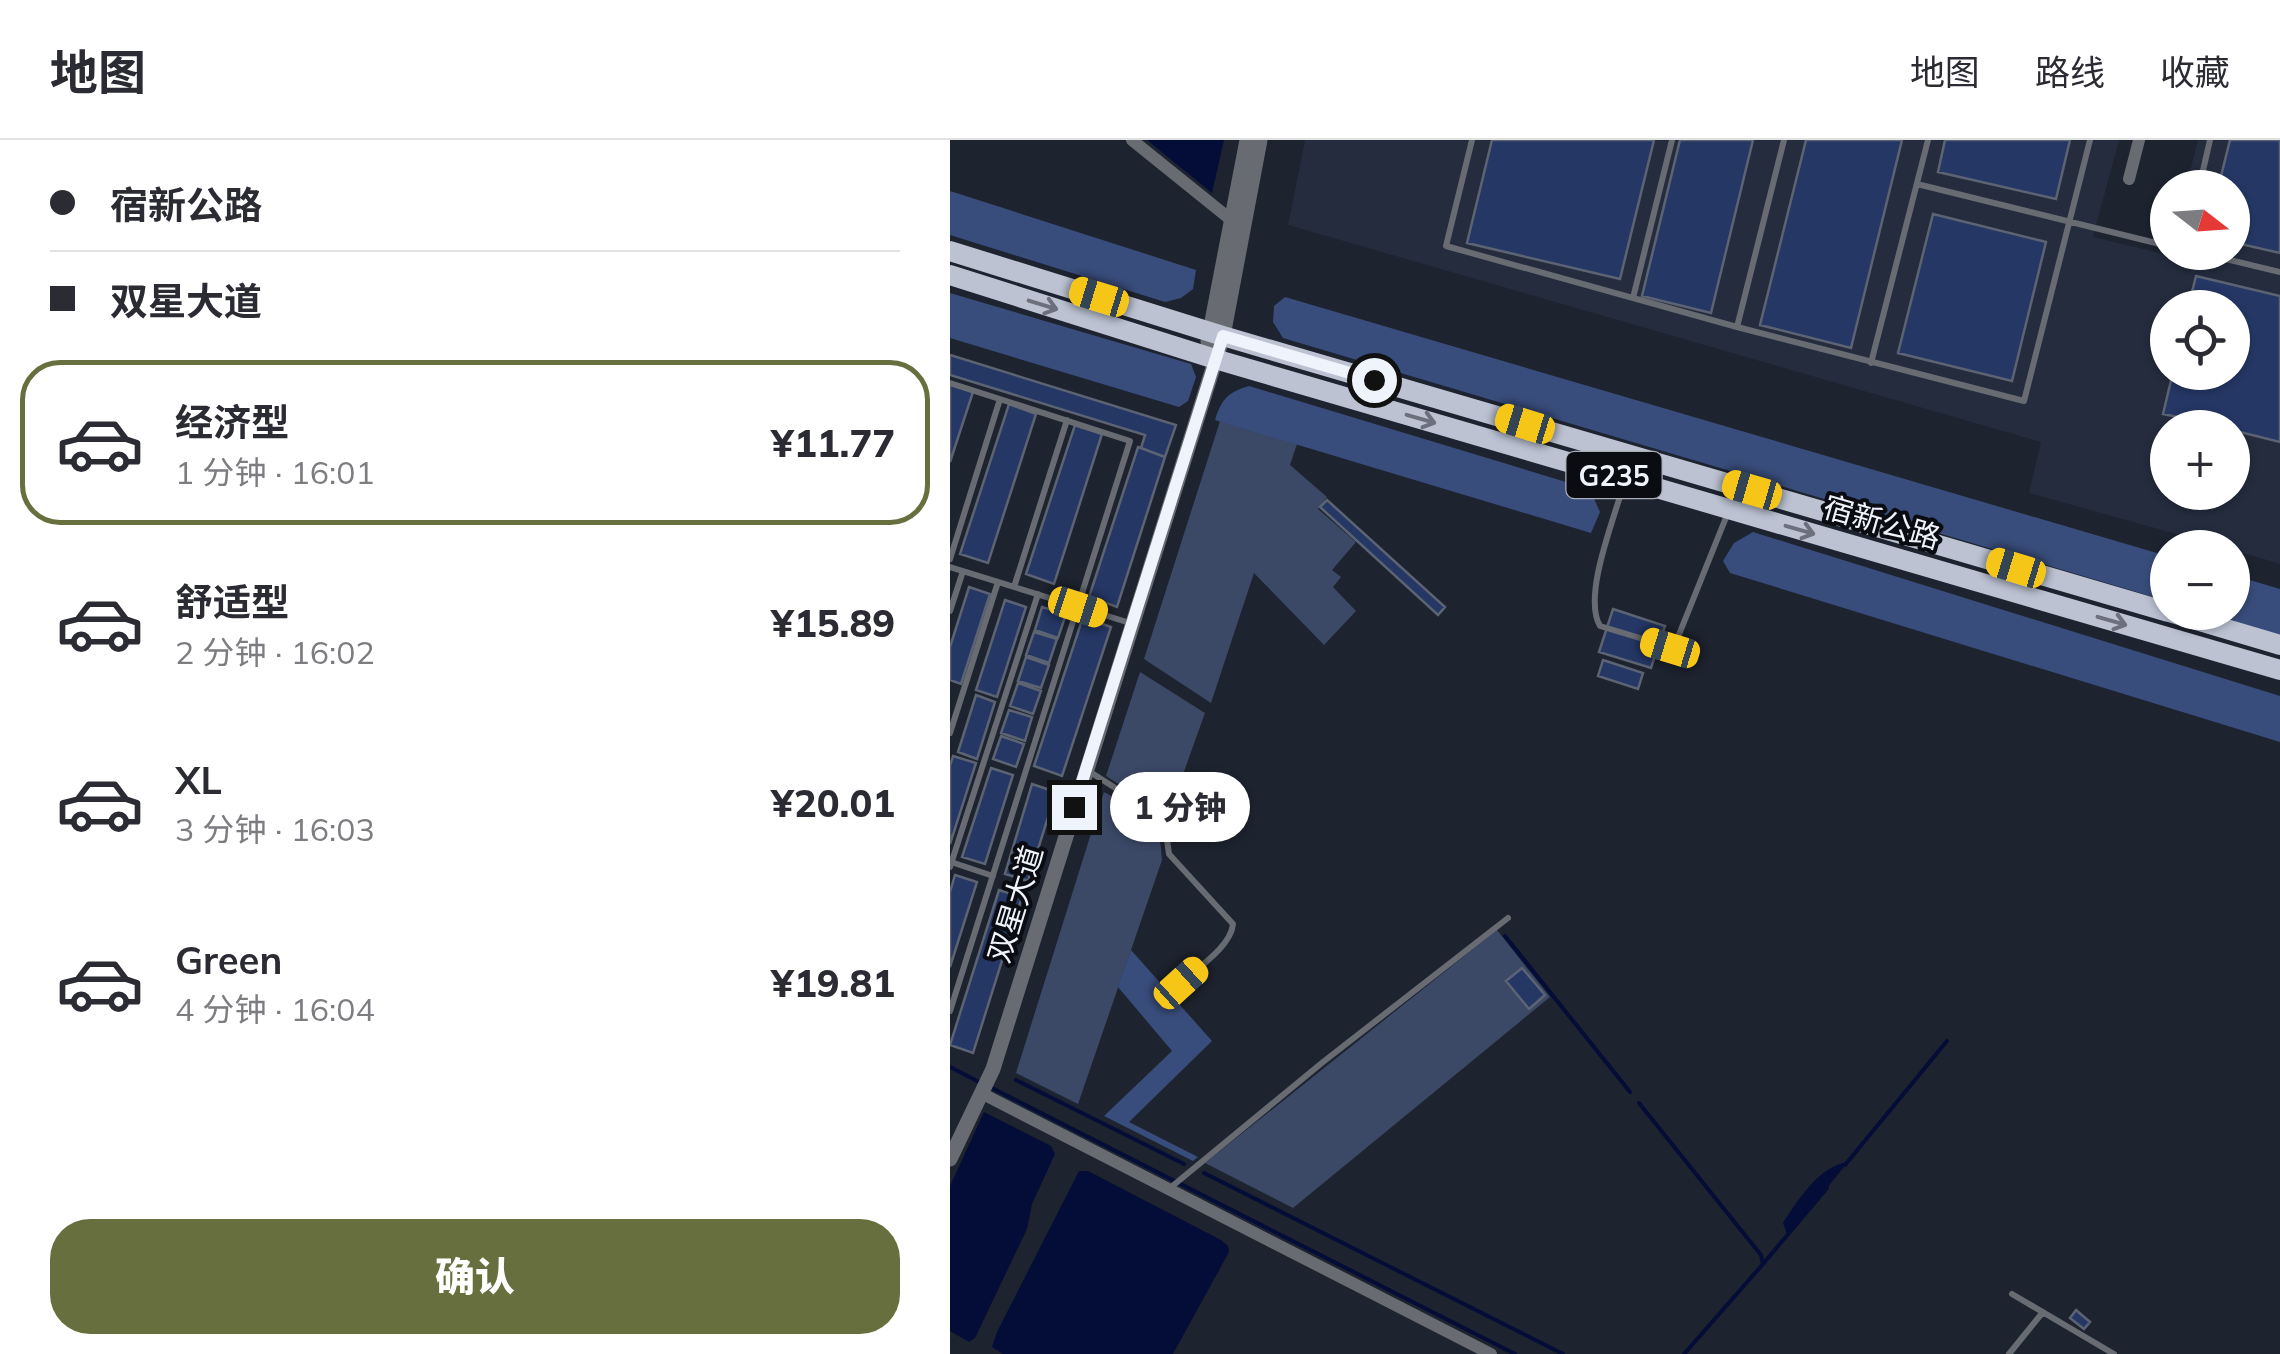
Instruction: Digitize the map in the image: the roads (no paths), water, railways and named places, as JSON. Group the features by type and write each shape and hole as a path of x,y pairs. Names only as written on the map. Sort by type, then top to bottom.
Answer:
{"highway":[{"name":"宿新公路","path":"950,251 1217,334 2150,607"},
{"name":"宿新公路","path":"950,275 1209,357 2280,670"},
{"name":"宿新公路","path":"2229,630 2280,645"}],"street":[{"path":"1132,140 1238,226"},
{"name":"双星大道","path":"1238,226 1247,140"},
{"name":"双星大道","path":"950,1159 984,1088 1132,624 1217,334 1260,140"},
{"path":"2129,179 2139,140"},
{"path":"984,1088 1169,1189 1491,1354"}],"lane":[{"path":"1472,140 1446,246 1871,364 2024,401 2090,140"},
{"path":"1633,298 1672,140"},
{"path":"1737,328 1784,140"},
{"path":"1871,364 1928,140"},
{"path":"2203,170 2210,140"},
{"path":"1918,184 2150,242"},
{"path":"2250,265 2280,272"},
{"path":"950,382 1130,441 950,1011"},
{"path":"950,559 1000,399"},
{"path":"1014,587 1067,420"},
{"path":"1625,479 1594,593 1593,615 1600,626 1670,648 1730,509"},
{"path":"950,567 1132,624"},
{"path":"950,611 963,571"},
{"path":"950,733 998,582"},
{"path":"993,876 950,864 1038,594"},
{"path":"1086,769 1164,818 1170,854 1233,924 1225,943 1181,983"},
{"path":"1169,1189 1323,1062 1508,918"},
{"path":"2012,1294 2114,1354"},
{"path":"2010,1354 2043,1312"}],"waterway":[{"path":"1505,936 1630,1092"},
{"path":"1845,1165 1947,1041"},
{"path":"950,1067 981,1083"},
{"path":"1016,1080 1184,1164"},
{"path":"990,1087 1515,1354"},
{"path":"1639,1103 1761,1255 1763,1264 1684,1354"},
{"path":"1204,1173 1563,1354"},
{"path":"1763,1264 1827,1188"}]}
